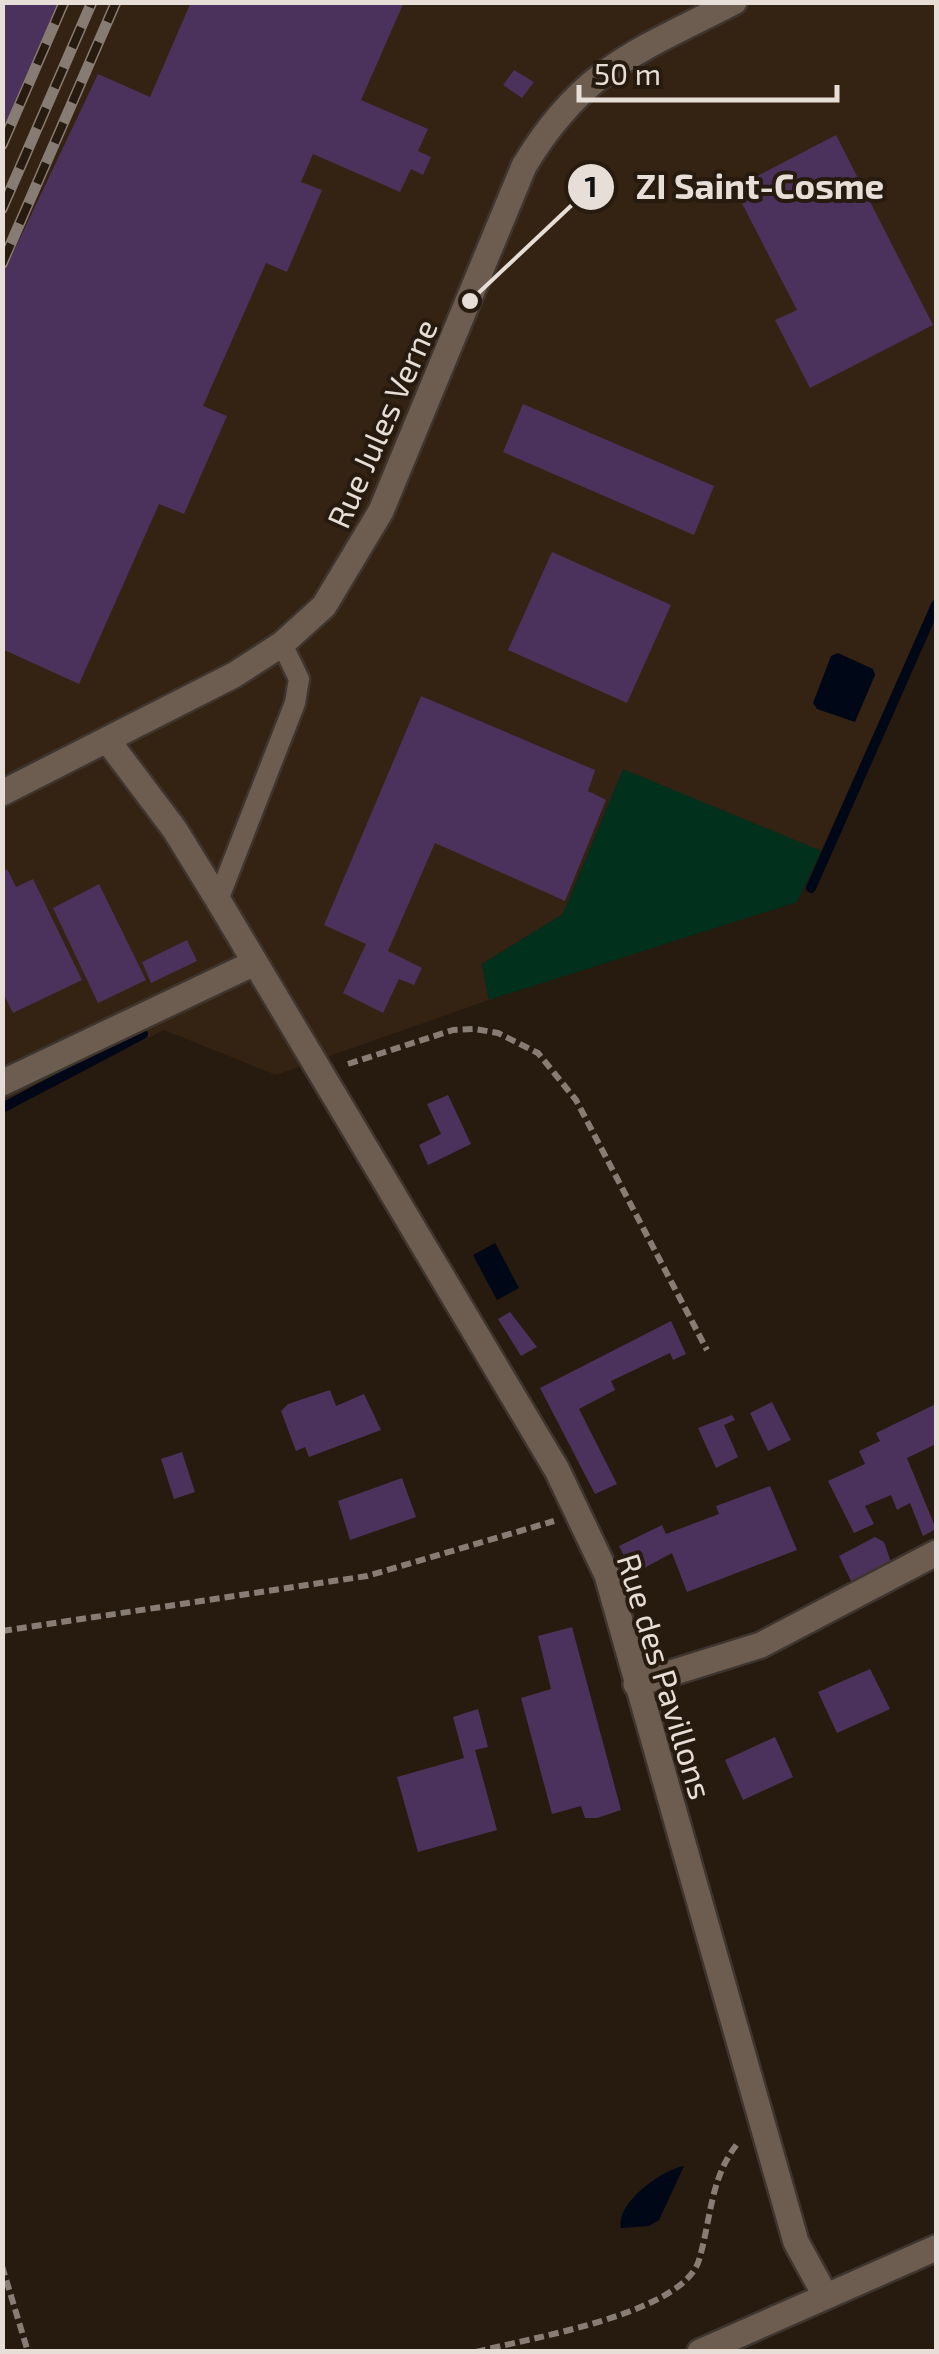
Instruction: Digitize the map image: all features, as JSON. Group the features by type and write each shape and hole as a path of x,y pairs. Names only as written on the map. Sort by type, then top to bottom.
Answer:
{"street":[{"name":"Rue Jules Verne","path":"2,793 234,676 282,644 324,606 381,511 524,166 549,124 598,75 734,2"},
{"name":"Rue des Pavillons","path":"108,740 176,830 218,900 557,1470 607,1575 796,2242 825,2295"},
{"path":"2,1084 254,963"},
{"path":"636,1684 761,1645 936,1553"},
{"path":"700,2352 936,2248"}],"lane":[{"path":"218,900 295,703 299,679 282,644"}],"path":[{"path":"320,1073 454,1030 498,1032 538,1053 576,1100 706,1350"},
{"path":"2,1631 367,1576 536,1528 577,1511"},
{"path":"476,2352 649,2306 681,2289 692,2279 699,2261 717,2178 735,2146 761,2122"},
{"path":"2,2266 28,2352"}],"shaded area":[{"path":"3,3 936,3 936,599 821,851 623,770 563,914 482,964 489,1000 276,1075 164,1030 3,1110"}],"green space":[{"path":"623,769 821,851 797,902 489,1000 482,964 563,914"}],"water":[{"path":"838,653 873,669 875,675 855,722 817,709 813,703 831,656"},
{"path":"495,1243 519,1288 497,1300 473,1255"},
{"path":"684,2166 659,2220 649,2226 621,2228 621,2219 632,2199 664,2174"}],"building":[{"path":"58,2 2,131 2,3"},
{"path":"191,2 404,2 361,100 428,129 418,151 431,157 423,175 411,169 400,192 313,154 301,182 322,190 287,272 266,263 203,406 227,416 184,514 159,504 79,684 2,649 2,276 98,74 150,97"},
{"path":"514,70 534,82 522,98 503,85"},
{"path":"836,135 933,325 810,388 775,320 797,310 734,188"},
{"path":"523,404 714,486 694,535 503,452"},
{"path":"552,552 671,605 627,703 508,650"},
{"path":"421,696 595,770 588,791 606,800 565,901 435,843 388,951 422,968 414,985 399,979 383,1013 343,993 366,944 324,925"},
{"path":"7,869 16,887 33,879 82,980 13,1013 2,991 2,872"},
{"path":"99,884 146,980 98,1003 53,908"},
{"path":"187,940 197,961 151,983 142,962"},
{"path":"448,1095 471,1144 428,1165 419,1145 441,1134 427,1104"},
{"path":"510,1312 537,1347 521,1356 498,1319"},
{"path":"671,1321 686,1354 673,1360 670,1353 611,1381 615,1390 579,1409 617,1484 595,1494 540,1388"},
{"path":"330,1390 336,1406 364,1394 381,1430 309,1457 305,1447 296,1451 281,1411 288,1404"},
{"path":"772,1402 791,1440 768,1451 750,1413"},
{"path":"936,1404 936,1444 907,1458 936,1529 923,1536 910,1503 897,1510 891,1495 865,1506 874,1524 854,1533 828,1481 865,1464 859,1451 880,1441 876,1433"},
{"path":"732,1415 735,1420 724,1425 738,1457 716,1468 698,1428"},
{"path":"182,1452 195,1492 174,1499 161,1459"},
{"path":"402,1478 416,1517 350,1540 338,1501"},
{"path":"770,1486 797,1550 687,1592 672,1553 633,1574 619,1546 662,1525 666,1534 719,1514 716,1506"},
{"path":"875,1537 884,1542 891,1562 851,1581 839,1556"},
{"path":"572,1627 621,1810 597,1818 585,1818 581,1806 552,1814 521,1698 551,1689 538,1636"},
{"path":"870,1669 890,1709 837,1733 818,1692"},
{"path":"478,1709 488,1747 475,1750 497,1830 418,1852 397,1777 464,1758 453,1717"},
{"path":"775,1737 793,1777 743,1800 725,1760"}],"waterway":[{"path":"811,888 936,605"},
{"path":"2,1108 143,1034"}],"railway":[{"path":"2,145 64,2"},
{"path":"2,209 92,2"},
{"path":"2,264 116,2"}],"place":[{"name":"ZI Saint-Cosme","path":"470,301"}]}
